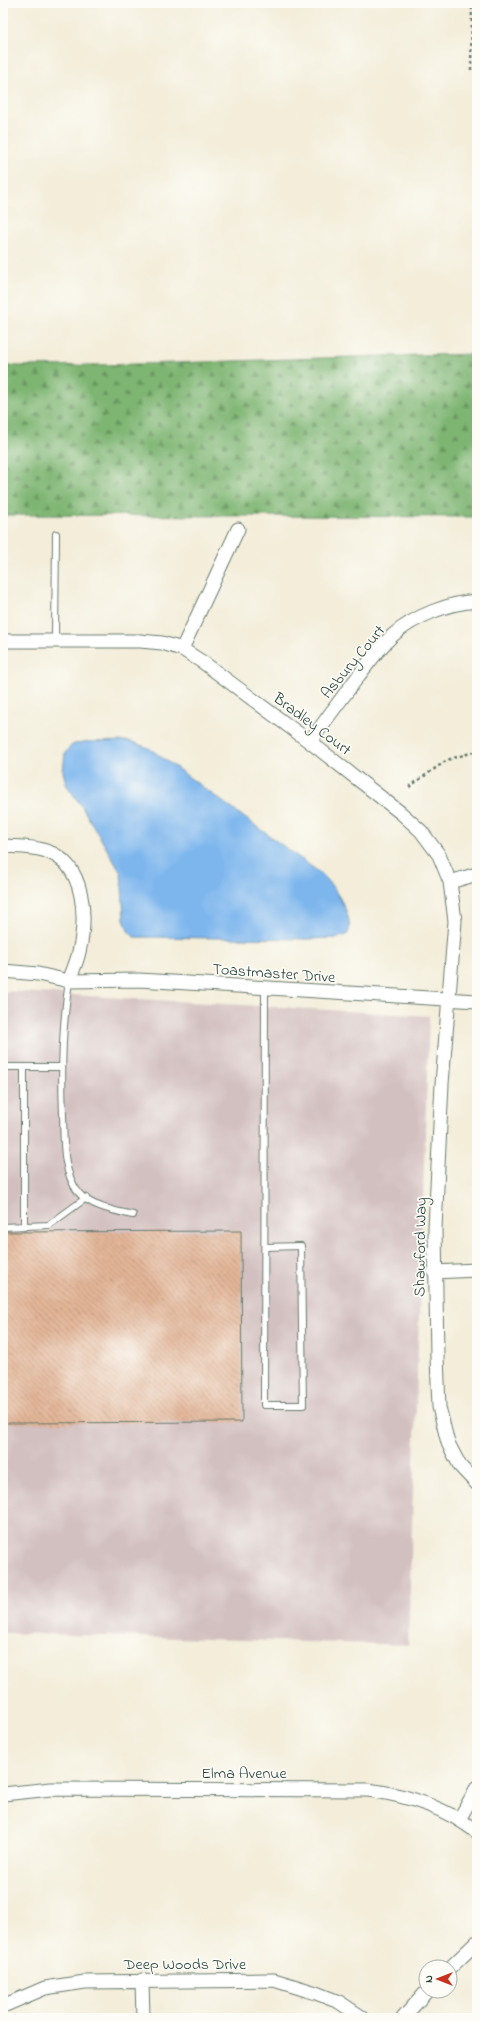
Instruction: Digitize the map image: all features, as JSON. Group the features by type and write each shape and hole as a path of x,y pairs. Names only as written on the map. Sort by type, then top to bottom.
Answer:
{"street":[{"path":"182,649 238,529"},
{"name":"Asbury Court","path":"310,742 362,671 393,635 423,616 439,609 477,601"},
{"name":"Bradley Court","path":"3,641 150,641 182,649 204,662 401,813 421,831 439,855 450,882 455,921 448,999"},
{"path":"3,846 35,848 47,851 67,865 76,877 82,899 81,933 79,952 68,982"},
{"path":"450,882 477,874"},
{"name":"Toastmaster Drive","path":"3,971 38,974 68,982 139,980 477,1001"},
{"name":"Shawford Way","path":"448,999 437,1171 434,1272 439,1407 448,1443 460,1466 477,1484"},
{"path":"434,1272 477,1270"},
{"path":"459,1820 477,1787"},
{"name":"Elma Avenue","path":"3,1794 51,1789 368,1790 392,1793 416,1801 459,1820 477,1832"},
{"path":"458,1960 477,1942"},
{"name":"Deep Woods Drive","path":"3,2006 45,1988 63,1984 110,1980 274,1980 339,2002 363,2018"},
{"path":"142,1980 143,2018"},
{"path":"403,2018 420,1999"}],"lane":[{"path":"55,641 56,534"},
{"path":"68,982 63,1021 61,1067 66,1165 78,1192 86,1198 99,1207 133,1215"},
{"path":"265,988 264,1405 303,1405 301,1246 265,1246"},
{"path":"3,1067 61,1067"},
{"path":"24,1067 24,1227"},
{"path":"3,1227 50,1225 86,1198"}],"path":[{"path":"471,70 472,3"},
{"path":"410,787 447,760 477,751"}],"shaded area":[{"path":"3,991 429,1016 408,1645 3,1633"}],"green space":[{"path":"477,354 477,517 3,515 3,366 62,366"}],"water":[{"path":"129,741 149,748 323,875 333,887 347,913 349,929 347,935 337,938 307,939 134,937 128,931 124,919 121,873 82,807 66,784 63,771 65,753 72,745 82,742"}],"building":[{"path":"241,1231 242,1422 3,1423 3,1232"}]}
